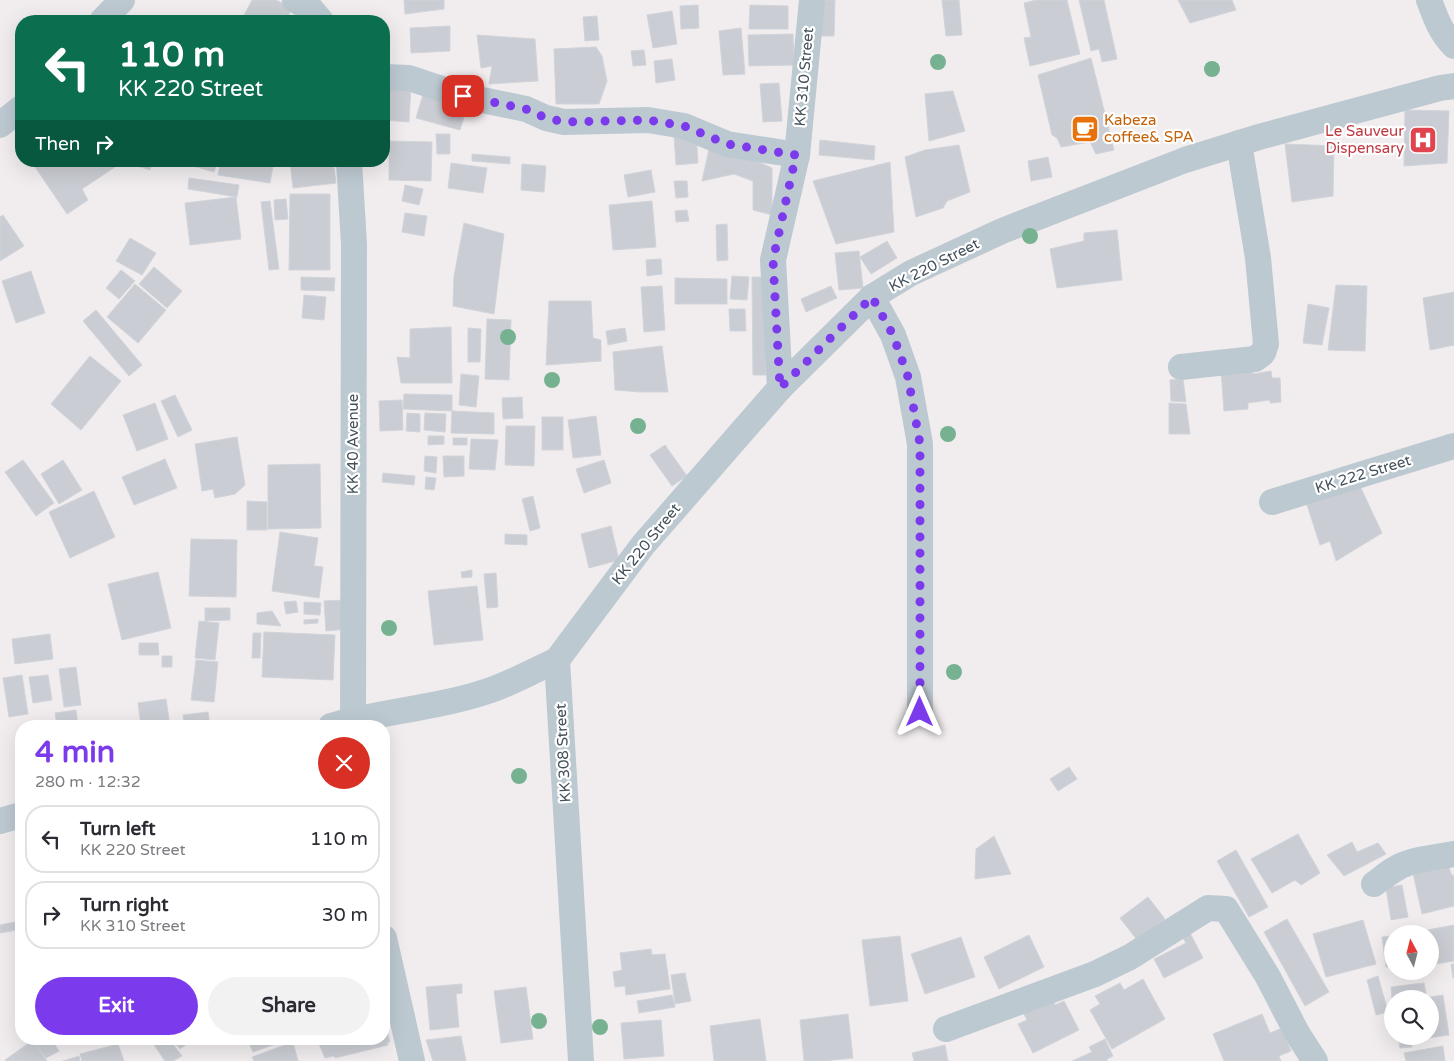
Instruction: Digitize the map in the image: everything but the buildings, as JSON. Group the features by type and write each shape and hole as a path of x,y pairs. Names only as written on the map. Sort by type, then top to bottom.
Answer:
{"street":[{"path":"108,15 122,0"},
{"path":"295,0 311,9 316,15"},
{"name":"KK 310 Street","path":"780,388 773,260 796,155 812,0"},
{"path":"1429,0 1434,17 1445,36 1454,46"},
{"path":"390,76 409,78 463,96 526,109 546,118 564,122 648,120 684,126 727,144 796,155"},
{"name":"KK 220 Street","path":"557,660 642,544 780,388 872,297 912,273 1002,232 1185,160 1240,143 1440,88 1454,86"},
{"path":"0,125 15,113"},
{"path":"1182,367 1255,359 1262,353 1266,344 1258,258 1240,143"},
{"name":"KK 40 Avenue","path":"345,720 354,244 349,167"},
{"path":"872,297 893,335 908,377 920,444 920,712"},
{"name":"KK 222 Street","path":"1272,502 1454,446"},
{"path":"364,720 448,702 492,690 557,660"},
{"name":"KK 308 Street","path":"557,660 581,1061"},
{"path":"0,821 15,817"},
{"path":"1374,884 1406,864 1454,854"},
{"path":"946,1029 1095,974 1130,958 1208,908 1218,908 1226,909 1268,976 1297,1033 1314,1061"},
{"path":"390,964 412,1061"}],"place":[{"name":"Kabeza coffee& SPA","path":"1085,129"},
{"name":"Le Sauveur Dispensary","path":"1423,140"}],"route":[{"path":"463,96 526,109 546,118 564,122 648,120 684,126 727,144 796,155 773,260 780,388 872,297 893,335 908,377 920,444 920,712"}]}
